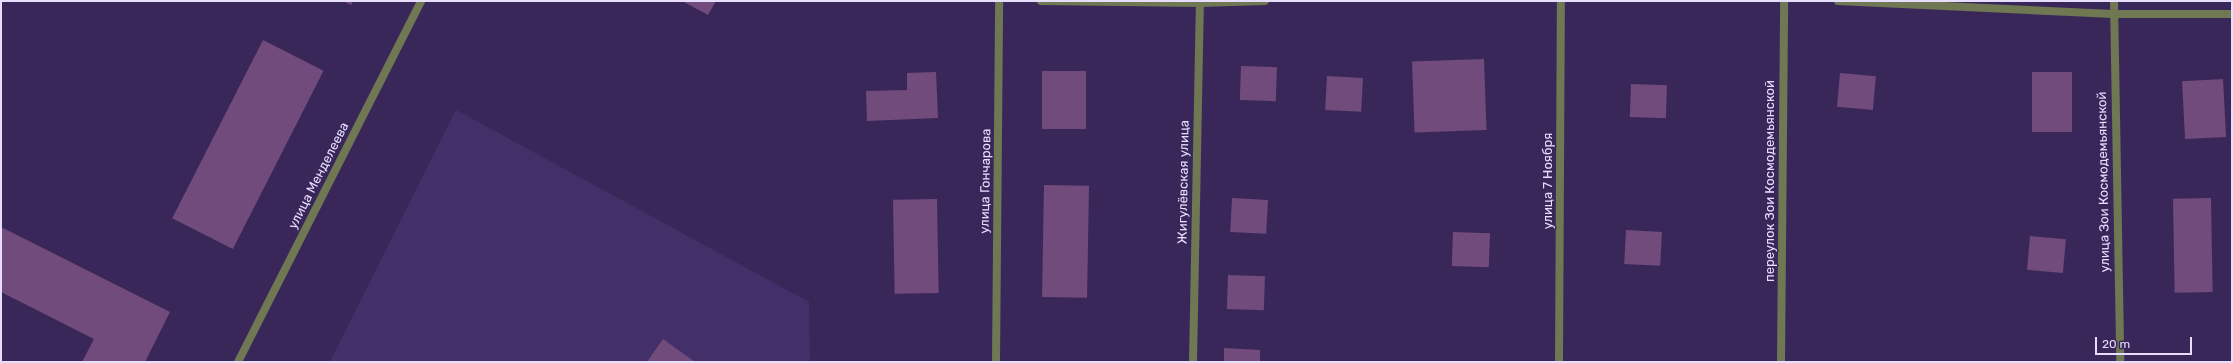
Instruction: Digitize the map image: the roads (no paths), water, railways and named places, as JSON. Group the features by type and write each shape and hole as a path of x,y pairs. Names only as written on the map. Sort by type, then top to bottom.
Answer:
{"street":[{"name":"улица Менделеева","path":"238,362 421,1"},
{"name":"улица Гончарова","path":"996,362 999,1"},
{"path":"1041,1 1200,3 1265,1"},
{"name":"улица 7 Ноября","path":"1559,362 1561,1"},
{"name":"переулок Зои Космодемьянской","path":"1781,362 1784,1"},
{"path":"1838,1 2113,14 2232,14"},
{"name":"улица Зои Космодемьянской","path":"2114,1 2113,14 2120,362"},
{"name":"Жигулёвская улица","path":"1193,362 1200,3"}]}
